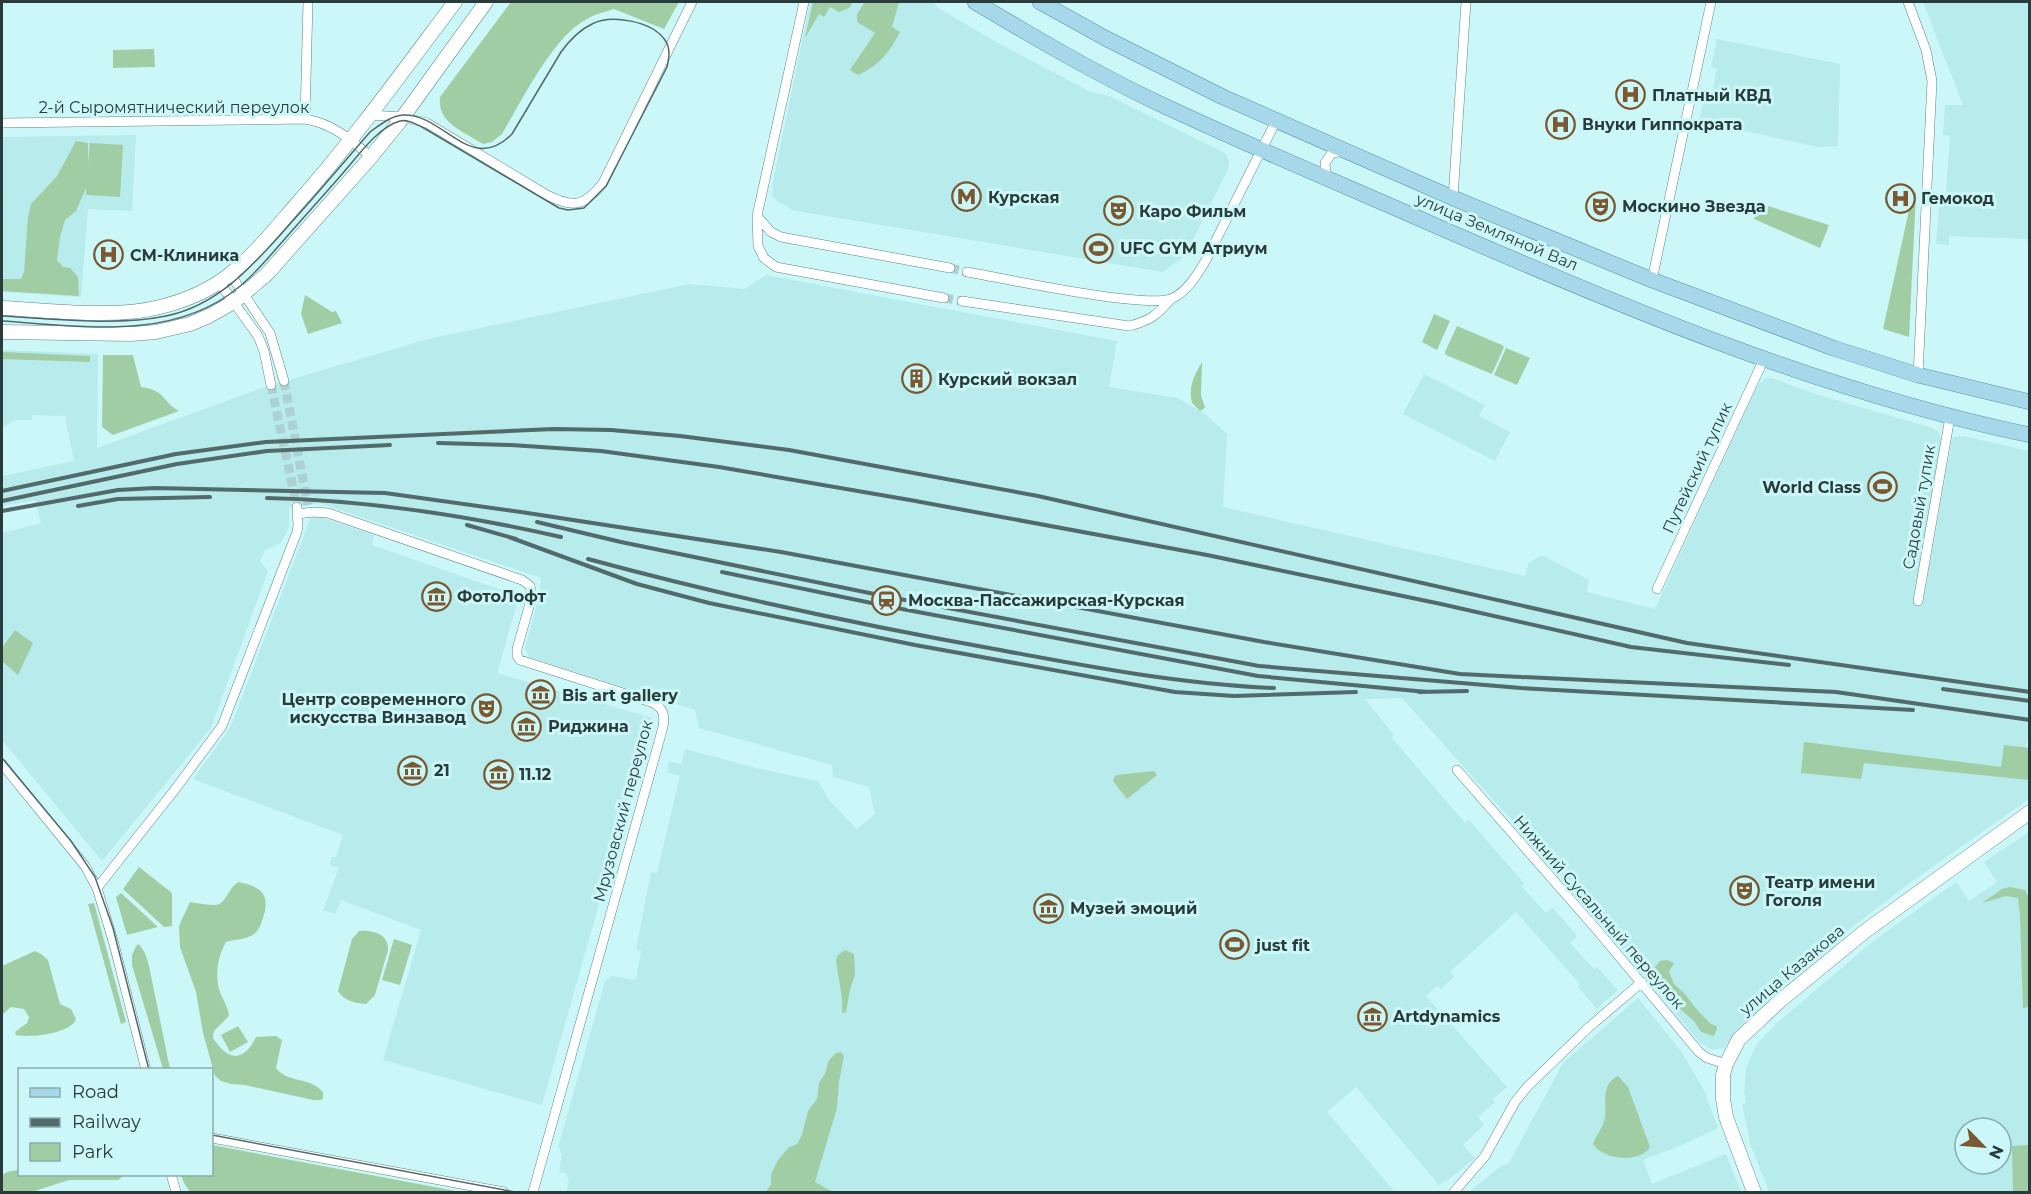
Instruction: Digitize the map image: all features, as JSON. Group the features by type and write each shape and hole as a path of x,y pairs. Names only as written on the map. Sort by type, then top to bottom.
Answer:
{"main road":[{"path":"2,308 126,313 159,308 187,299 224,278 277,226 350,140 455,2"},
{"path":"2,332 122,334 156,332 190,324 243,299 371,157 486,2"},
{"name":"улица Земляной Вал","path":"975,2 1066,56 1155,101 1262,150 1598,294 1764,359 1851,389 1950,417 2030,435"},
{"name":"улица Земляной Вал","path":"1040,2 1187,80 1276,121 1453,198 1652,280 1833,348 1918,375 2030,402"},
{"name":"улица Казакова","path":"1754,1192 1726,1117 1723,1086 1726,1064 1731,1051 1746,1031 1836,954 1918,891 2030,812"}],"street":[{"path":"305,119 308,2"},
{"path":"370,115 402,117 427,123 495,165 567,204 580,204 593,196 603,183 692,2"},
{"path":"804,2 757,216 758,246 764,258 776,267 944,298"},
{"path":"1453,198 1466,2"},
{"path":"1652,280 1711,2"},
{"path":"1908,2 1928,57 1932,81 1918,375"},
{"name":"2-й Сыромятнический переулок","path":"2,123 305,119 324,124 350,140 371,157"},
{"path":"962,301 1129,326 1147,321 1160,312 1194,279 1206,260 1276,121"},
{"path":"1334,181 1326,174 1327,158 1336,151 1347,152"},
{"path":"757,216 771,232 781,237 950,268"},
{"path":"967,272 1134,301 1171,299"},
{"path":"224,278 270,333 284,381"},
{"path":"243,299 264,351 272,385"},
{"name":"Путейский тупик","path":"1657,589 1764,359"},
{"name":"Садовый тупик","path":"1918,601 1950,417"},
{"name":"Мрузовский переулок","path":"97,888 222,726 297,532 297,510 308,509 328,513 522,580 530,586 532,596 517,649 517,657 520,660 651,702 664,713 663,728 533,1192"},
{"path":"2,764 85,866 97,888 114,944 145,1068"},
{"name":"Нижний Сусальный переулок","path":"1456,770 1642,982 1699,1052 1707,1058 1726,1064"},
{"path":"1454,1192 1485,1156 1515,1102 1527,1087 1588,1028 1642,982"},
{"path":"213,1138 504,1192"},
{"path":"169,1192 171,1176"},
{"path":"171,1176 176,1192"}],"shaded area":[{"path":"810,2 933,2 938,8 998,43 1091,92 1109,96 1225,153 1229,160 1228,169 1185,256 1163,272 791,210 778,202 772,196 773,182"},
{"path":"1923,2 2029,2 2029,248 2027,239 1949,236 1949,245 1936,244 1939,206 1945,206 1950,136 1943,135 1945,105 1963,105"},
{"path":"1717,39 1840,64 1838,146 1818,147 1699,121 1705,95 1711,96 1717,69 1711,67"},
{"path":"136,135 132,211 88,209 81,297 2,292 2,137"},
{"path":"766,275 1117,341 1109,387 1177,398 1204,413 1227,434 1223,507 1525,576 1529,562 1542,556 1589,580 1587,592 1655,609 1754,393 1766,378 1932,428 1939,433 1941,440 1914,595 1924,597 1952,439 1963,436 2029,451 2030,725 2026,747 2029,748 2029,799 1911,882 1847,931 1782,986 1779,992 1737,1030 1724,1048 1713,1050 1700,1043 1584,901 1402,698 1365,699 1394,735 1392,738 1465,823 1469,820 1524,883 1521,886 1546,913 1553,908 1577,936 1570,943 1618,990 1597,1009 1578,987 1580,984 1516,912 1450,972 1454,977 1441,989 1437,986 1426,996 1507,1087 1478,1117 1484,1125 1463,1145 1475,1158 1449,1179 1439,1185 1356,1087 1327,1112 1395,1192 566,1192 569,1182 566,1173 559,1172 562,1154 558,1148 605,981 612,976 636,980 641,951 636,950 651,872 657,873 680,776 667,772 669,761 681,764 685,749 756,768 818,781 829,800 857,829 875,814 869,787 833,777 832,765 699,728 695,710 529,657 525,648 539,597 541,578 319,503 289,508 289,527 281,543 265,550 260,561 268,571 211,728 102,861 2,740 2,533 41,523 35,500 2,506 2,476 74,461 65,416 32,415 32,420 15,420 2,428 2,350 98,354 97,448 262,388 428,339 689,284 745,289"},
{"path":"1424,374 1485,405 1479,416 1510,432 1495,461 1403,414"},
{"path":"312,514 374,535 372,545 519,596 497,673 652,718 542,1105 383,1060 421,930 341,900 335,914 323,910 339,868 330,865 332,857 336,857 343,835 193,779 228,731 234,718"},
{"path":"2029,832 2029,1192 1769,1192 1750,1143 1742,1104 1746,1103 1744,1092 1746,1068 1756,1045 1777,1023 1872,942 1956,882 1969,901 1997,882 1984,862"},
{"path":"1638,998 1681,1051 1704,1090 1718,1128 1643,1160 1652,1184 1726,1154 1741,1192 1469,1192 1501,1166 1509,1163 1563,1063"}],"green space":[{"path":"511,2 679,2 664,29 614,9 593,16 575,27 562,39 539,70 502,134 492,142 483,144 447,120 440,106 440,97"},
{"path":"813,2 853,2 849,8 839,12 830,7 824,17 819,14 805,38"},
{"path":"865,2 899,2 892,27 900,32 883,58 873,67 858,75 850,70 875,33 857,22 857,14"},
{"path":"154,49 155,67 113,68 113,50"},
{"path":"76,141 88,143 88,164 90,143 123,145 120,197 86,195 86,188 76,211 65,220 60,237 57,260 63,267 70,268 78,277 79,296 2,291 2,279 21,279 24,272 31,204 57,176"},
{"path":"1913,192 1916,193 1909,337 1883,329"},
{"path":"1758,203 1829,225 1820,248 1754,219"},
{"path":"305,295 332,312 336,311 342,323 308,334 301,314"},
{"path":"1434,314 1450,321 1437,350 1422,342"},
{"path":"1457,326 1504,347 1492,374 1446,355 1445,352"},
{"path":"1506,348 1530,358 1517,385 1494,375"},
{"path":"2,352 90,356 90,362 2,359"},
{"path":"103,355 133,355 141,387 160,394 179,411 113,435 102,427"},
{"path":"1202,362 1201,395 1205,408 1200,411 1192,403 1191,387"},
{"path":"15,630 33,643 18,675 2,661 2,648"},
{"path":"1804,742 2001,767 2004,745 2029,748 2029,780 1864,763 1861,779 1801,773"},
{"path":"1154,771 1157,775 1127,799 1113,781 1117,775"},
{"path":"139,867 172,893 172,926 164,927 123,889"},
{"path":"239,882 258,889 265,897 265,910 260,927 254,934 226,942 223,947 217,977 229,1016 214,1031 213,1038 224,1051 235,1056 246,1051 256,1037 276,1036 282,1040 276,1068 286,1076 318,1087 323,1092 321,1100 231,1084 215,1076 203,1033 196,992 180,947 179,926 190,902 219,904"},
{"path":"2010,887 2025,890 2029,898 2029,1007 2023,1008 2018,898 2006,896 1982,903 2002,889"},
{"path":"121,893 158,927 127,935 116,897"},
{"path":"94,903 126,1022 121,1024 88,904"},
{"path":"359,931 379,934 388,945 375,995 366,1004 347,999 338,991 352,939"},
{"path":"394,939 412,945 400,985 382,980"},
{"path":"139,944 145,953 149,966 170,1068 163,1068 132,965 132,955"},
{"path":"845,950 854,954 855,974 846,1012 842,1013 836,961 837,956"},
{"path":"35,951 48,960 60,1004 71,1009 76,1019 66,1028 49,1034 16,1035 15,1032 27,1023 29,1017 24,1009 11,1007 2,1015 2,966"},
{"path":"1667,960 1674,963 1669,972 1674,984 1711,1024 1716,1026 1714,1036 1701,1032 1694,1021 1672,1002 1650,973 1660,961"},
{"path":"238,1026 248,1042 230,1052 221,1035"},
{"path":"841,1052 844,1056 837,1108 815,1182 833,1192 766,1192 771,1184 771,1174 778,1160 788,1148 797,1144 802,1135 808,1111 817,1099 819,1083 825,1074 829,1060 836,1053"},
{"path":"1618,1076 1628,1087 1650,1147 1638,1156 1630,1158 1605,1154 1593,1144 1605,1118 1607,1089 1612,1080"},
{"path":"213,1145 461,1192 190,1192 181,1176 213,1176"},
{"path":"2029,1145 2029,1192 2013,1192 2013,1146"},
{"path":"18,1170 18,1176 124,1176 118,1180 69,1180 32,1192 2,1192 3,1175"}],"tunnel":[{"path":"950,268 967,272"},
{"path":"944,298 962,301"},
{"path":"284,381 308,505"},
{"path":"271,385 297,507"}],"tram line":[{"path":"2,316 127,321 166,316 187,310 223,290 240,277 270,247 370,132 385,121 403,115 418,117 470,146 483,148 497,145 512,134 561,52 587,26 600,21 631,21 651,28 659,33 667,43 669,54 667,67 606,186 584,208 568,210 559,208 422,127 409,121 400,121 384,129 369,143 251,277 213,304 185,316 156,323 125,326 63,326 2,321"},
{"path":"2,758 71,841 95,877 113,928 148,1068"},
{"path":"213,1135 515,1192"}],"railway":[{"path":"2,491 176,454 266,442 554,429 611,430 680,436 789,450 1038,496 1687,643 2030,692"},
{"path":"438,443 601,451 719,467 1207,555 1631,647 1789,665"},
{"path":"2,501 177,464 267,451 390,445"},
{"path":"2,511 118,490 155,488 385,493 781,552 1264,642 1460,674 1836,692 2030,720"},
{"path":"78,506 118,499 210,497"},
{"path":"267,498 378,505 488,522 561,537"},
{"path":"537,522 621,542 889,597 1259,666 1521,688 1913,710"},
{"path":"467,525 516,539"},
{"path":"509,537 637,584 709,603 915,645 1175,692 1234,696 1356,692"},
{"path":"588,559 844,620 1068,663 1205,683 1274,688"},
{"path":"722,572 886,606 1258,676 1427,692"},
{"path":"1943,689 2030,701"},
{"path":"1419,692 1467,691"}],"place":[{"name":"Платный КВД","path":"1631,95"},
{"name":"Внуки Гиппократа","path":"1561,124"},
{"name":"Курская","path":"967,197"},
{"name":"Гемокод","path":"1900,198"},
{"name":"Москино Звезда","path":"1601,206"},
{"name":"Каро Фильм","path":"1118,211"},
{"name":"UFC GYM Атриум","path":"1099,248"},
{"name":"СМ-Клиника","path":"109,255"},
{"name":"Курский вокзал","path":"917,379"},
{"name":"World Class","path":"1882,487"},
{"name":"ФотоЛофт","path":"436,596"},
{"name":"Москва-Пассажирская-Курская","path":"887,600"},
{"name":"Bis art gallery","path":"541,695"},
{"name":"Центр современного искусства Винзавод","path":"487,708"},
{"name":"Риджина","path":"527,726"},
{"name":"21","path":"413,770"},
{"name":"11.12","path":"498,774"},
{"name":"Театр имени Гоголя","path":"1744,891"},
{"name":"Музей эмоций","path":"1049,908"},
{"name":"just fit","path":"1235,945"},
{"name":"Artdynamics","path":"1372,1016"}]}
